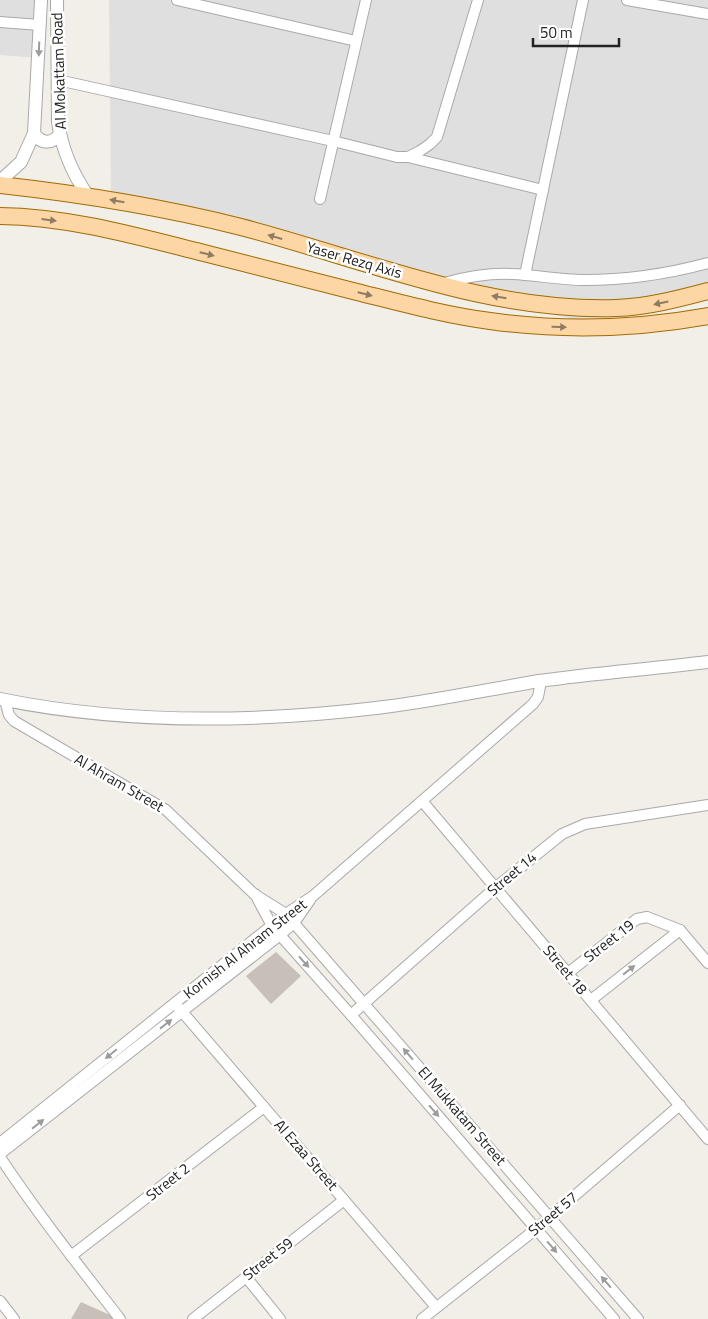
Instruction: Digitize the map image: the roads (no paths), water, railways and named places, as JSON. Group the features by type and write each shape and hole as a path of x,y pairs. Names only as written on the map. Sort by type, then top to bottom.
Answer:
{"main road":[{"name":"Yaser Rezq Axis","path":"0,185 141,205 242,227 482,295 549,305 617,308 651,305 708,291"},
{"name":"Yaser Rezq Axis","path":"0,216 44,219 104,228 429,310 491,322 554,327 595,327 651,324 708,316"}],"street":[{"name":"Al Mokattam Road","path":"0,181 21,162 34,133 41,0"},
{"name":"Al Mokattam Road","path":"57,0 60,133 72,169 88,196"},
{"path":"177,0 356,41"},
{"path":"320,199 366,0"},
{"path":"408,157 430,144 437,137 478,0"},
{"path":"525,275 584,0"},
{"path":"626,0 708,14"},
{"path":"0,22 40,25"},
{"path":"58,80 397,157 408,157 543,190"},
{"path":"34,133 39,140 47,142 55,139 60,133"},
{"path":"439,284 492,274 582,280 612,279 672,272 708,263"},
{"path":"2,699 107,715 173,718 255,717 377,708 541,681 708,662"},
{"path":"313,896 533,704 540,689 541,681"},
{"name":"Al Ahram Street","path":"2,699 9,715 20,726 166,810 254,894 286,914"},
{"name":"Street 18","path":"422,801 708,1139"},
{"name":"Street 14","path":"351,1015 495,888 553,840 573,828 584,824 708,805"},
{"name":"Al Ahram Street","path":"254,894 272,926"},
{"name":"Kornish Al Ahram Street","path":"0,1143 286,914 313,896"},
{"name":"Kornish Al Ahram Street","path":"0,1156 280,935 294,923 313,896"},
{"name":"El Mukkatam Street","path":"286,914 550,1217 633,1317"},
{"name":"Street 19","path":"568,973 637,919 647,917 680,930 708,963"},
{"name":"El Mukkatam Street","path":"272,926 614,1319"},
{"path":"591,1000 680,930"},
{"name":"Al Ezaa Street","path":"175,1003 436,1308"},
{"name":"Street 57","path":"422,1319 536,1229 680,1105"},
{"name":"Street 2","path":"71,1256 264,1107"},
{"path":"0,1156 17,1183 120,1319"},
{"name":"Street 59","path":"192,1319 344,1200"},
{"path":"246,1277 280,1319"},
{"path":"0,1300 9,1317"}]}
